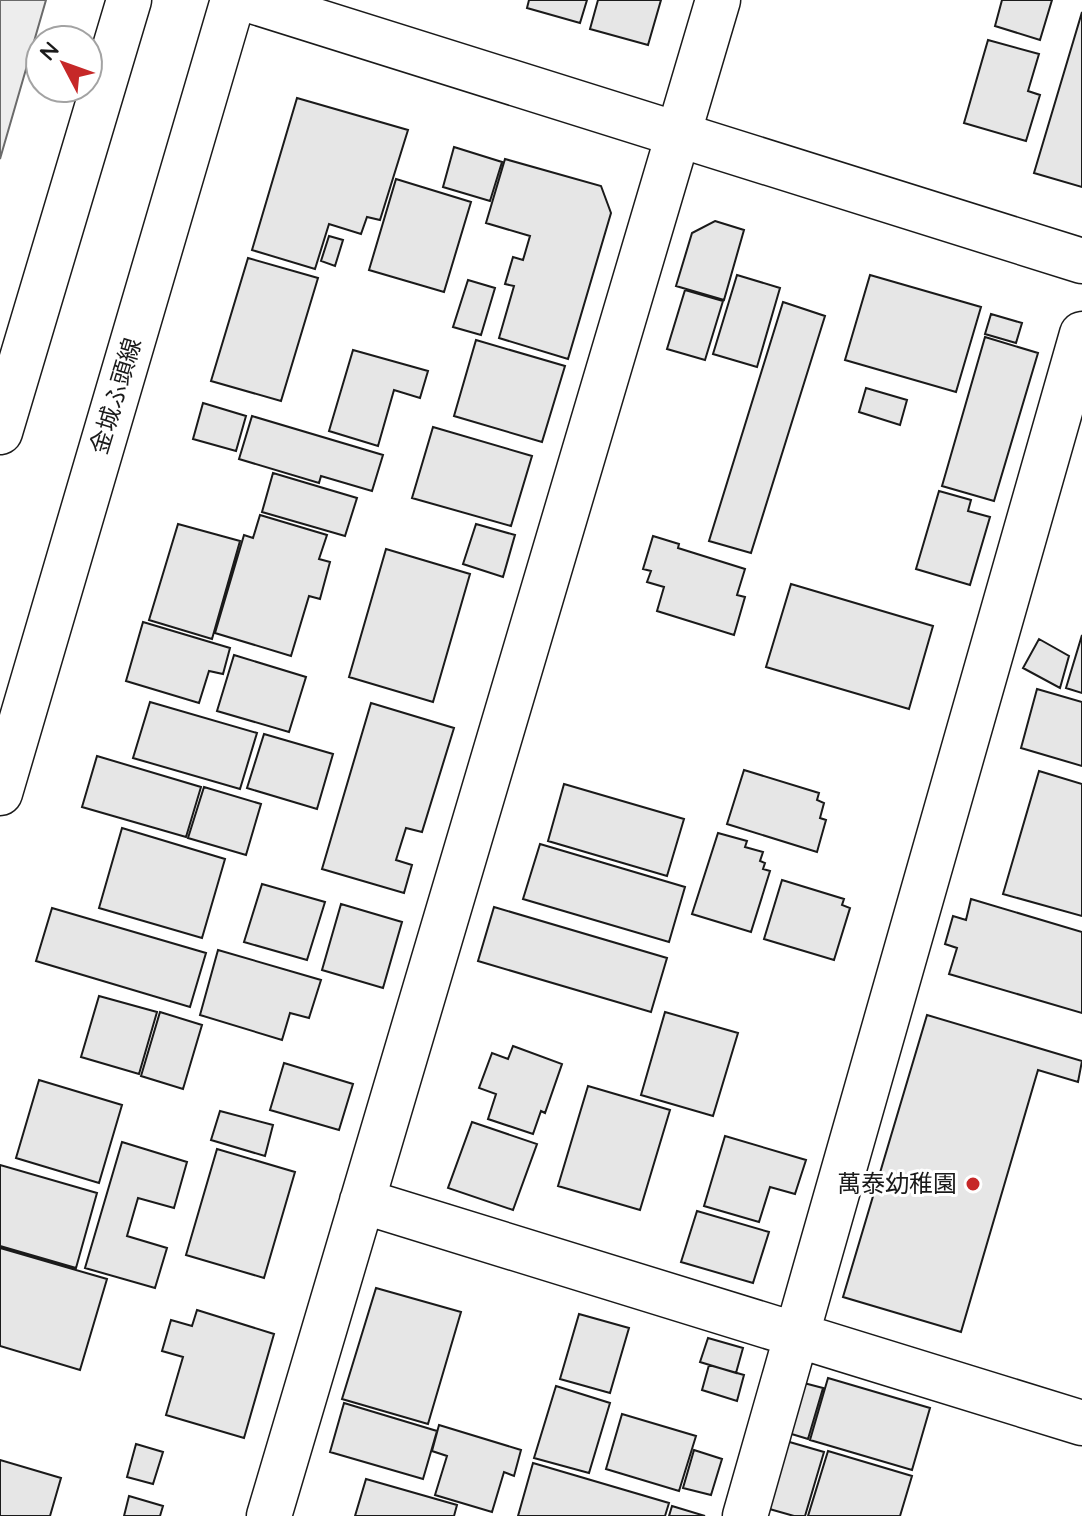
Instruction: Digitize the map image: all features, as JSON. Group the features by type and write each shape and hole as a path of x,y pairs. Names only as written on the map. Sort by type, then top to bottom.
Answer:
{"street":[{"path":"0,432 129,0"},
{"name":"金城ふ頭線","path":"0,793 233,0"},
{"path":"249,0 1082,261"},
{"path":"269,1516 718,0"},
{"path":"745,1516 1082,334"},
{"path":"362,1201 1082,1423"}],"shaded area":[{"path":"0,0 46,0 39,24 24,24 24,76 0,159"}],"building":[{"path":"529,0 587,0 580,23 527,8"},
{"path":"598,0 661,0 648,45 590,29"},
{"path":"1002,0 1052,0 1040,40 995,26"},
{"path":"1082,12 1082,187 1034,173"},
{"path":"988,40 1039,54 1028,91 1040,95 1026,141 964,123"},
{"path":"297,98 408,130 380,220 367,217 361,234 329,224 315,269 252,250"},
{"path":"454,147 502,162 490,201 443,187"},
{"path":"505,159 601,186 611,213 568,359 499,338 514,286 505,284 513,257 523,260 530,236 486,223"},
{"path":"396,179 471,202 444,292 369,270"},
{"path":"715,221 744,230 724,300 676,286 692,233"},
{"path":"329,236 343,240 335,266 321,261"},
{"path":"248,258 318,278 281,401 211,381"},
{"path":"737,275 780,288 757,367 713,354"},
{"path":"870,275 981,307 956,392 845,360"},
{"path":"468,280 495,288 481,335 453,327"},
{"path":"685,290 723,301 705,360 667,349"},
{"path":"783,302 825,316 751,553 709,541"},
{"path":"991,314 1022,323 1016,343 985,334"},
{"path":"985,337 1038,353 994,501 942,486"},
{"path":"476,340 565,366 542,442 454,416"},
{"path":"353,350 428,371 420,398 394,390 378,446 329,431"},
{"path":"866,388 907,400 900,425 859,412"},
{"path":"203,403 246,416 236,451 193,439"},
{"path":"252,416 383,455 372,491 321,476 319,483 239,459"},
{"path":"433,427 532,456 511,526 412,498"},
{"path":"273,473 357,498 345,536 262,512"},
{"path":"939,491 971,500 968,511 990,517 970,585 916,569"},
{"path":"260,515 327,535 319,559 330,562 320,599 309,596 291,656 215,633 244,535 253,538"},
{"path":"178,524 240,541 212,639 149,620"},
{"path":"476,524 515,535 503,577 463,564"},
{"path":"653,536 679,544 678,548 745,569 737,595 745,597 734,635 657,611 664,587 647,582 651,571 643,569"},
{"path":"386,549 470,574 433,702 349,677"},
{"path":"791,584 933,626 909,709 766,667"},
{"path":"143,622 230,648 223,674 209,671 199,703 126,681"},
{"path":"1082,635 1082,693 1066,688"},
{"path":"1039,639 1069,656 1060,688 1023,668"},
{"path":"234,655 306,677 289,732 217,711"},
{"path":"1037,689 1082,702 1082,766 1021,748"},
{"path":"150,702 257,733 240,789 133,758"},
{"path":"371,703 454,728 422,832 406,828 396,860 412,865 404,893 322,869"},
{"path":"264,734 333,754 317,809 247,788"},
{"path":"97,756 201,787 186,837 82,807"},
{"path":"744,770 819,793 817,800 824,803 820,818 826,820 817,852 727,824"},
{"path":"1039,771 1082,784 1082,916 1003,894"},
{"path":"564,784 684,819 667,876 548,841"},
{"path":"204,787 261,804 246,855 188,838"},
{"path":"122,828 225,859 202,938 99,908"},
{"path":"718,833 747,841 745,847 763,852 760,861 765,863 763,869 770,871 751,932 692,914"},
{"path":"540,844 685,887 669,942 523,899"},
{"path":"782,880 844,899 842,905 850,908 834,960 764,939"},
{"path":"262,884 325,902 307,960 244,942"},
{"path":"971,899 1082,932 1082,1013 949,974 957,948 945,944 953,916 966,920"},
{"path":"341,904 402,922 383,988 322,970"},
{"path":"494,907 667,958 651,1012 478,961"},
{"path":"52,908 206,953 190,1007 36,961"},
{"path":"218,950 321,980 309,1018 290,1013 282,1040 200,1015"},
{"path":"99,996 157,1012 139,1074 81,1057"},
{"path":"160,1012 202,1025 183,1089 141,1076"},
{"path":"665,1012 738,1033 713,1116 641,1095"},
{"path":"927,1015 1082,1061 1078,1082 1038,1070 961,1332 843,1297"},
{"path":"513,1046 562,1064 545,1113 541,1111 533,1134 488,1119 496,1094 479,1088 492,1053 508,1059"},
{"path":"284,1063 353,1084 339,1130 270,1110"},
{"path":"39,1080 122,1105 99,1183 16,1158"},
{"path":"588,1086 670,1110 640,1210 558,1186"},
{"path":"220,1111 273,1125 265,1156 211,1140"},
{"path":"472,1122 537,1144 513,1210 448,1188"},
{"path":"725,1136 806,1160 795,1194 770,1187 759,1222 704,1206"},
{"path":"122,1142 187,1162 174,1208 138,1198 127,1236 167,1248 155,1288 85,1268"},
{"path":"217,1149 295,1172 264,1278 186,1255"},
{"path":"0,1165 97,1193 76,1268 0,1246"},
{"path":"697,1211 769,1232 753,1283 681,1262"},
{"path":"0,1248 107,1279 80,1370 0,1346"},
{"path":"376,1288 461,1312 428,1424 342,1399"},
{"path":"197,1310 274,1334 244,1438 166,1415 183,1357 162,1351 171,1320 192,1326"},
{"path":"579,1314 629,1328 610,1393 560,1379"},
{"path":"708,1338 743,1348 736,1373 700,1362"},
{"path":"709,1365 744,1375 737,1401 702,1390"},
{"path":"828,1378 930,1408 912,1470 810,1440"},
{"path":"800,1382 823,1388 808,1439 785,1432"},
{"path":"556,1386 610,1403 589,1473 534,1458"},
{"path":"344,1403 437,1431 423,1479 330,1452"},
{"path":"622,1414 696,1436 679,1491 606,1469"},
{"path":"439,1425 521,1450 514,1476 504,1472 492,1512 435,1495 447,1456 432,1451"},
{"path":"786,1441 824,1452 805,1516 766,1508"},
{"path":"136,1444 163,1452 153,1484 127,1477"},
{"path":"694,1450 722,1459 711,1495 683,1488"},
{"path":"828,1451 912,1476 900,1516 808,1516"},
{"path":"0,1460 61,1478 50,1516 0,1516"},
{"path":"533,1463 669,1503 665,1516 518,1516"},
{"path":"366,1479 457,1505 454,1516 355,1516"},
{"path":"129,1496 163,1506 160,1516 124,1516"},
{"path":"672,1506 705,1516 669,1516"}],"place":[{"name":"萬泰幼稚園","path":"973,1184"}]}
